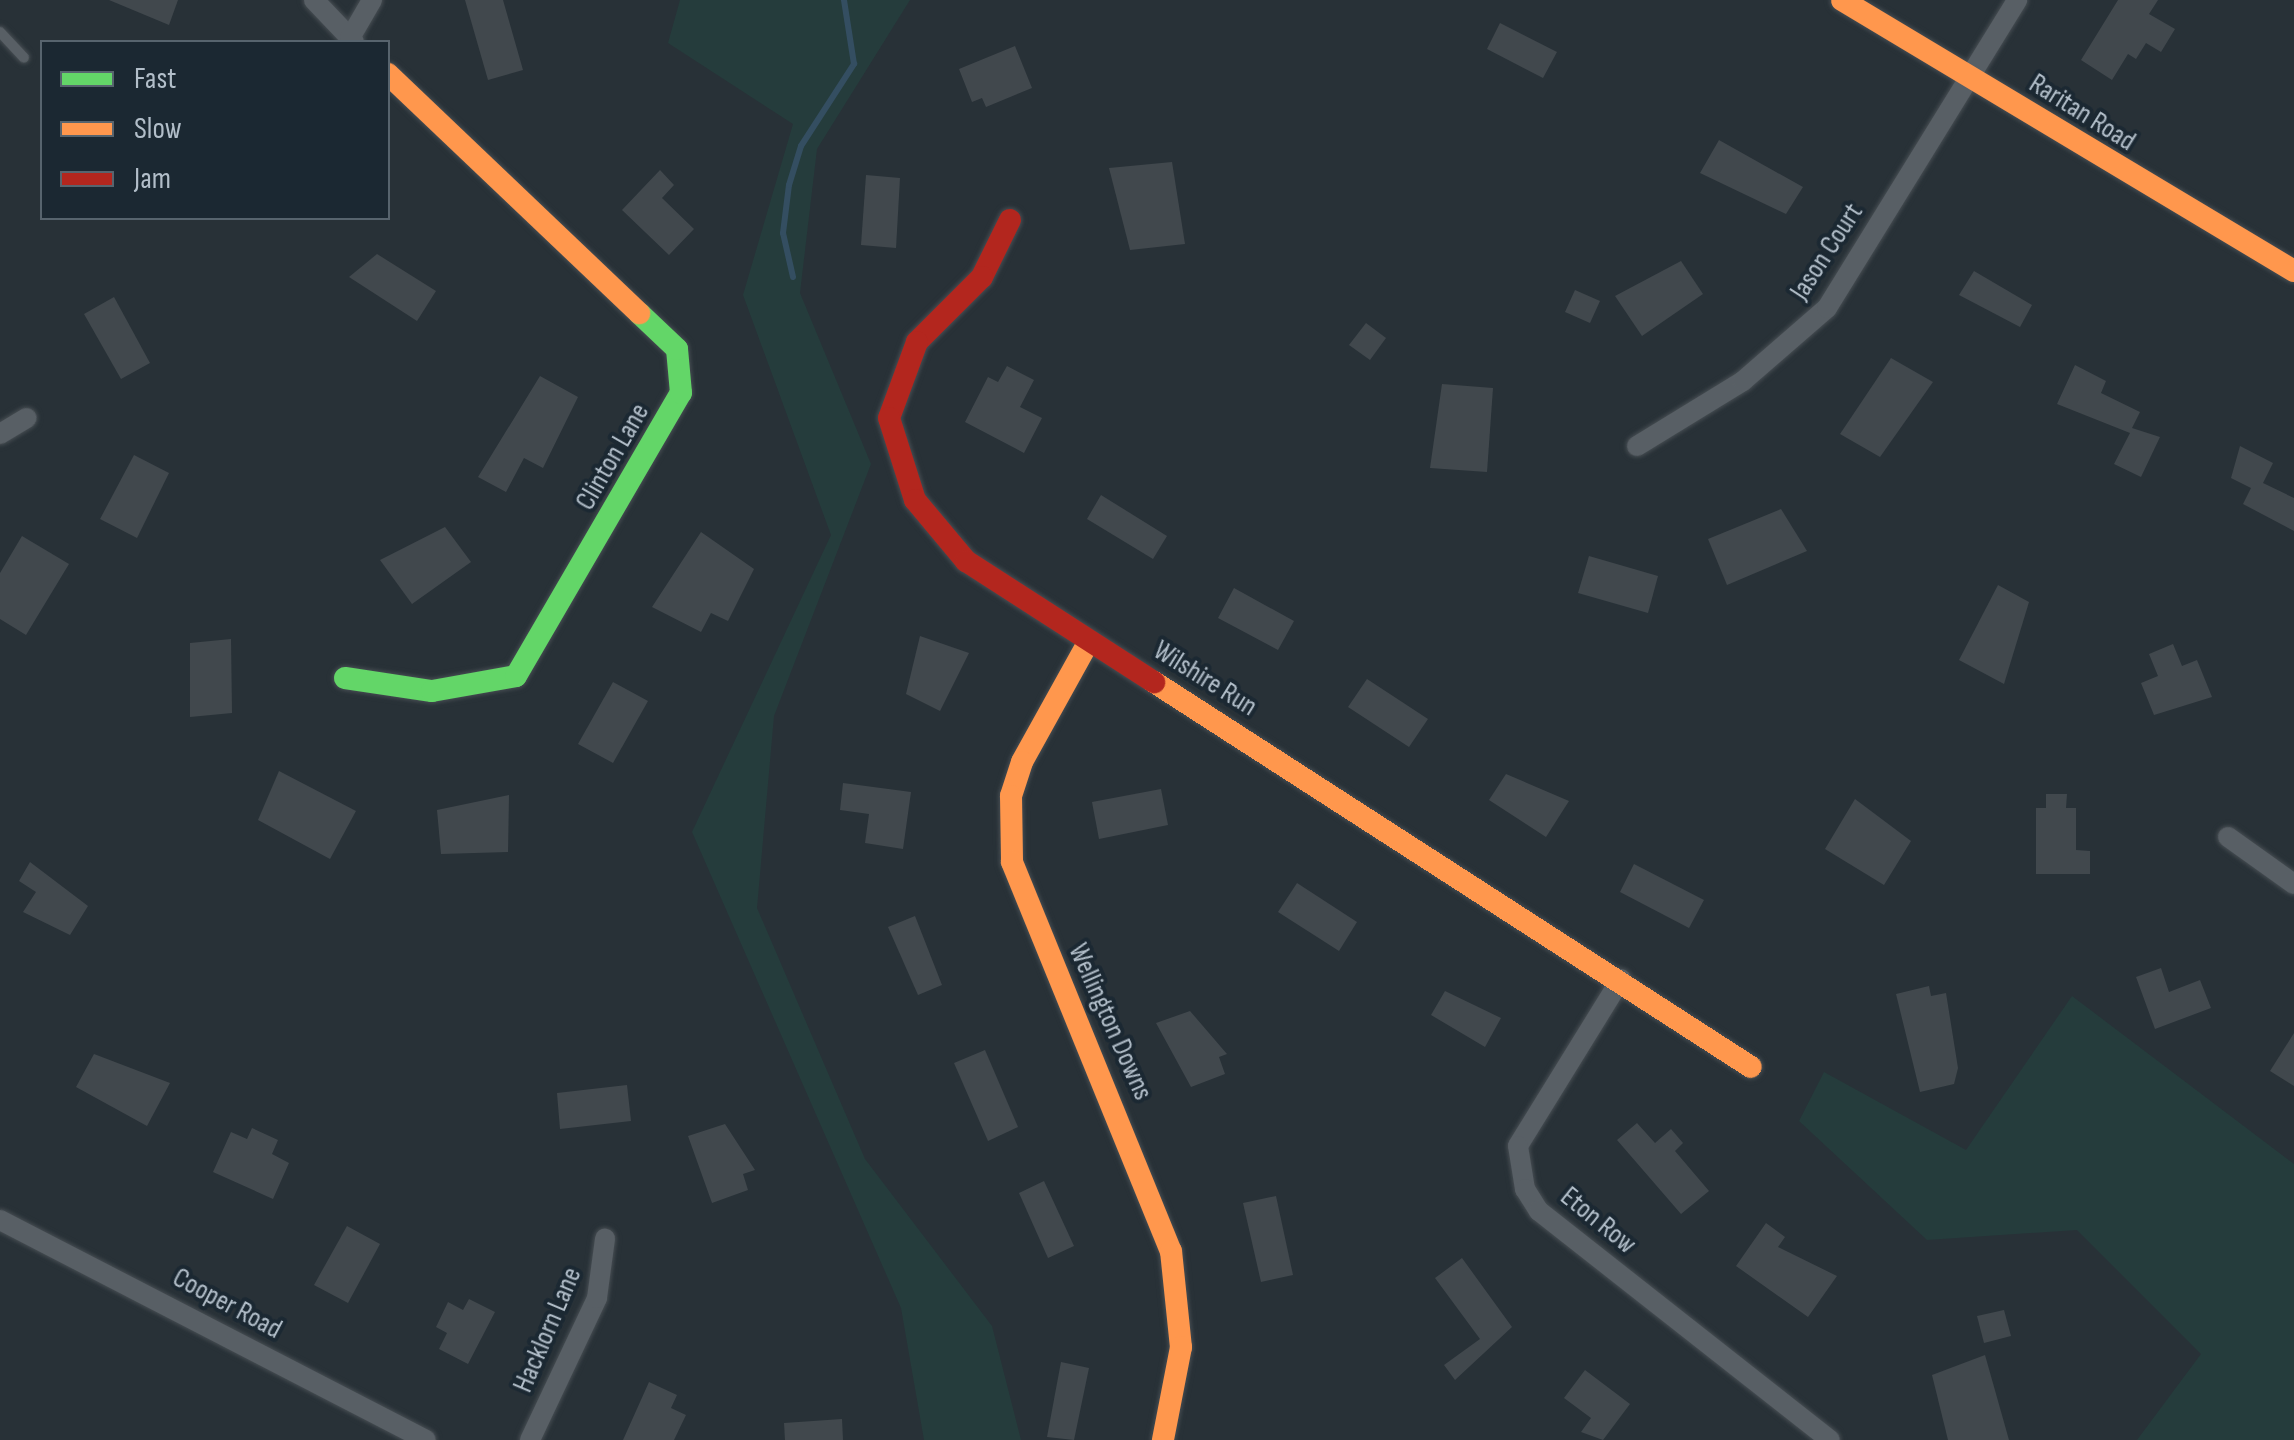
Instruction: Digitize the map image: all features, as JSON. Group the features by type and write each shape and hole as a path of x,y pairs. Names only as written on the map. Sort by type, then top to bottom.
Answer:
{"street":[{"path":"314,0 352,40 372,0"},
{"name":"Raritan Road","path":"1842,0 2294,271"},
{"name":"Jason Court","path":"1638,446 1743,381 1827,308 2017,0"},
{"name":"Clinton Lane","path":"345,678 432,691 516,676 681,394 677,349 390,76"},
{"name":"Wilshire Run","path":"1010,220 982,276 902,367 889,418 894,451 915,500 966,561 1621,978 1750,1066"},
{"path":"0,434 27,418"},
{"name":"Wellington Downs","path":"1089,640 1022,762 1010,796 1012,862 1171,1251 1181,1347 1163,1440"},
{"path":"2228,837 2294,884"},
{"name":"Eton Row","path":"1621,978 1518,1146 1525,1189 1539,1211 1830,1440"},
{"name":"Cooper Road","path":"0,1220 426,1440"},
{"name":"Hacklorn Lane","path":"530,1440 597,1298 605,1239"}],"lane":[{"path":"0,32 24,58"}],"green space":[{"path":"680,0 910,0 817,149 800,293 871,464 774,716 757,908 865,1159 992,1326 1021,1440 924,1440 901,1308 692,832 831,535 743,295 793,124 668,43"},
{"path":"2072,996 2294,1164 2294,1440 2137,1440 2201,1354 2077,1230 1927,1240 1799,1121 1824,1072 1966,1150"}],"building":[{"path":"109,0 178,0 169,25"},
{"path":"465,0 503,0 523,70 488,80"},
{"path":"2118,0 2158,0 2149,14 2175,29 2161,52 2146,43 2136,59 2128,54 2112,80 2081,60"},
{"path":"1500,23 1557,52 1543,78 1487,49"},
{"path":"1015,46 1032,88 986,107 982,98 972,102 959,69"},
{"path":"1719,140 1803,187 1786,214 1700,173"},
{"path":"1172,162 1185,244 1130,250 1109,168"},
{"path":"660,170 674,185 662,198 694,229 669,255 622,210"},
{"path":"866,175 900,178 896,248 861,245"},
{"path":"377,254 436,291 417,321 349,277"},
{"path":"1681,261 1703,294 1642,336 1615,296"},
{"path":"1974,271 2032,305 2020,327 1959,295"},
{"path":"1575,290 1600,301 1590,323 1565,312"},
{"path":"114,297 150,363 121,379 84,314"},
{"path":"1366,323 1386,338 1370,360 1349,345"},
{"path":"1891,358 1933,382 1880,457 1840,434"},
{"path":"2075,365 2106,381 2101,393 2140,412 2132,428 2160,437 2141,477 2114,464 2130,433 2057,404"},
{"path":"1007,366 1034,380 1020,407 1042,418 1024,453 965,422 988,377 998,382"},
{"path":"540,376 578,397 543,468 524,458 506,492 478,477"},
{"path":"1442,384 1493,388 1487,472 1430,468"},
{"path":"2240,446 2273,463 2263,483 2294,498 2294,531 2243,504 2251,488 2231,478"},
{"path":"134,455 169,473 137,538 100,519"},
{"path":"1101,495 1167,536 1153,559 1087,519"},
{"path":"1781,509 1807,551 1727,585 1708,539"},
{"path":"445,527 471,562 412,604 380,560"},
{"path":"701,532 754,569 728,621 711,613 701,632 652,607"},
{"path":"22,536 69,564 26,635 0,619 0,573"},
{"path":"1589,556 1658,576 1648,613 1578,593"},
{"path":"1998,585 2029,602 2004,684 1959,660"},
{"path":"1234,588 1294,621 1278,650 1218,618"},
{"path":"920,636 969,653 940,711 906,694"},
{"path":"231,639 232,713 190,717 190,643"},
{"path":"2173,644 2182,666 2197,660 2212,697 2154,715 2141,683 2158,676 2149,654"},
{"path":"1367,679 1428,719 1409,747 1348,707"},
{"path":"613,682 648,701 613,763 578,744"},
{"path":"279,771 356,811 330,859 258,820"},
{"path":"1506,774 1569,801 1546,837 1489,800"},
{"path":"843,783 911,792 903,849 865,843 869,814 840,810"},
{"path":"1161,789 1168,825 1099,839 1092,802"},
{"path":"2046,794 2067,794 2066,808 2076,808 2076,850 2090,851 2090,874 2036,874 2036,808 2046,808"},
{"path":"509,795 508,852 441,854 437,810"},
{"path":"1855,799 1911,841 1884,885 1825,849"},
{"path":"30,862 88,906 70,935 23,912 36,892 19,881"},
{"path":"1634,864 1704,900 1689,928 1620,892"},
{"path":"1297,883 1357,922 1339,951 1278,912"},
{"path":"915,916 942,985 918,995 888,927"},
{"path":"2161,968 2169,992 2200,980 2211,1008 2155,1029 2136,977"},
{"path":"1929,986 1931,996 1946,993 1958,1068 1954,1084 1920,1092 1896,994"},
{"path":"1445,991 1501,1018 1485,1047 1431,1015"},
{"path":"1190,1011 1227,1054 1219,1057 1225,1074 1191,1087 1156,1023"},
{"path":"2294,1033 2294,1086 2270,1071"},
{"path":"985,1050 1018,1127 988,1141 954,1063"},
{"path":"94,1054 170,1083 147,1126 76,1087"},
{"path":"627,1085 631,1121 560,1129 557,1093"},
{"path":"1637,1123 1655,1143 1671,1129 1683,1143 1675,1151 1709,1191 1681,1214 1617,1140"},
{"path":"725,1124 755,1170 743,1174 748,1190 712,1203 688,1136"},
{"path":"252,1128 278,1140 272,1154 289,1163 273,1199 213,1172 231,1132 247,1139"},
{"path":"1044,1181 1074,1246 1048,1258 1019,1193"},
{"path":"1276,1196 1293,1275 1261,1282 1243,1203"},
{"path":"1766,1223 1785,1237 1778,1247 1837,1276 1808,1317 1736,1266"},
{"path":"347,1226 380,1244 348,1303 314,1285"},
{"path":"1462,1258 1512,1327 1455,1380 1444,1365 1480,1339 1435,1278"},
{"path":"469,1299 495,1312 468,1364 439,1349 447,1333 436,1327 448,1302 463,1310"},
{"path":"2004,1310 2011,1336 1984,1343 1977,1316"},
{"path":"1985,1355 2009,1440 1948,1440 1932,1375"},
{"path":"1061,1362 1089,1368 1074,1440 1047,1437"},
{"path":"1585,1370 1630,1404 1603,1440 1581,1432 1591,1418 1564,1398"},
{"path":"649,1382 677,1395 671,1408 686,1415 674,1440 623,1440"},
{"path":"842,1419 843,1440 785,1440 784,1423"}],"waterway":[{"path":"793,277 783,233 789,185 801,146 854,64 844,0"}],"traffic: fast":[{"path":"345,678 432,691 516,676 681,393 677,349 639,313"}],"traffic: slow":[{"path":"1842,0 2294,271"},
{"path":"390,76 639,313"},
{"path":"1089,641 1022,762 1011,796 1012,862 1171,1251 1181,1347 1163,1440"},
{"path":"1154,682 1751,1067"}],"traffic: jam":[{"path":"1010,220 982,277 917,342 889,418 915,500 966,561 1154,682"}]}
